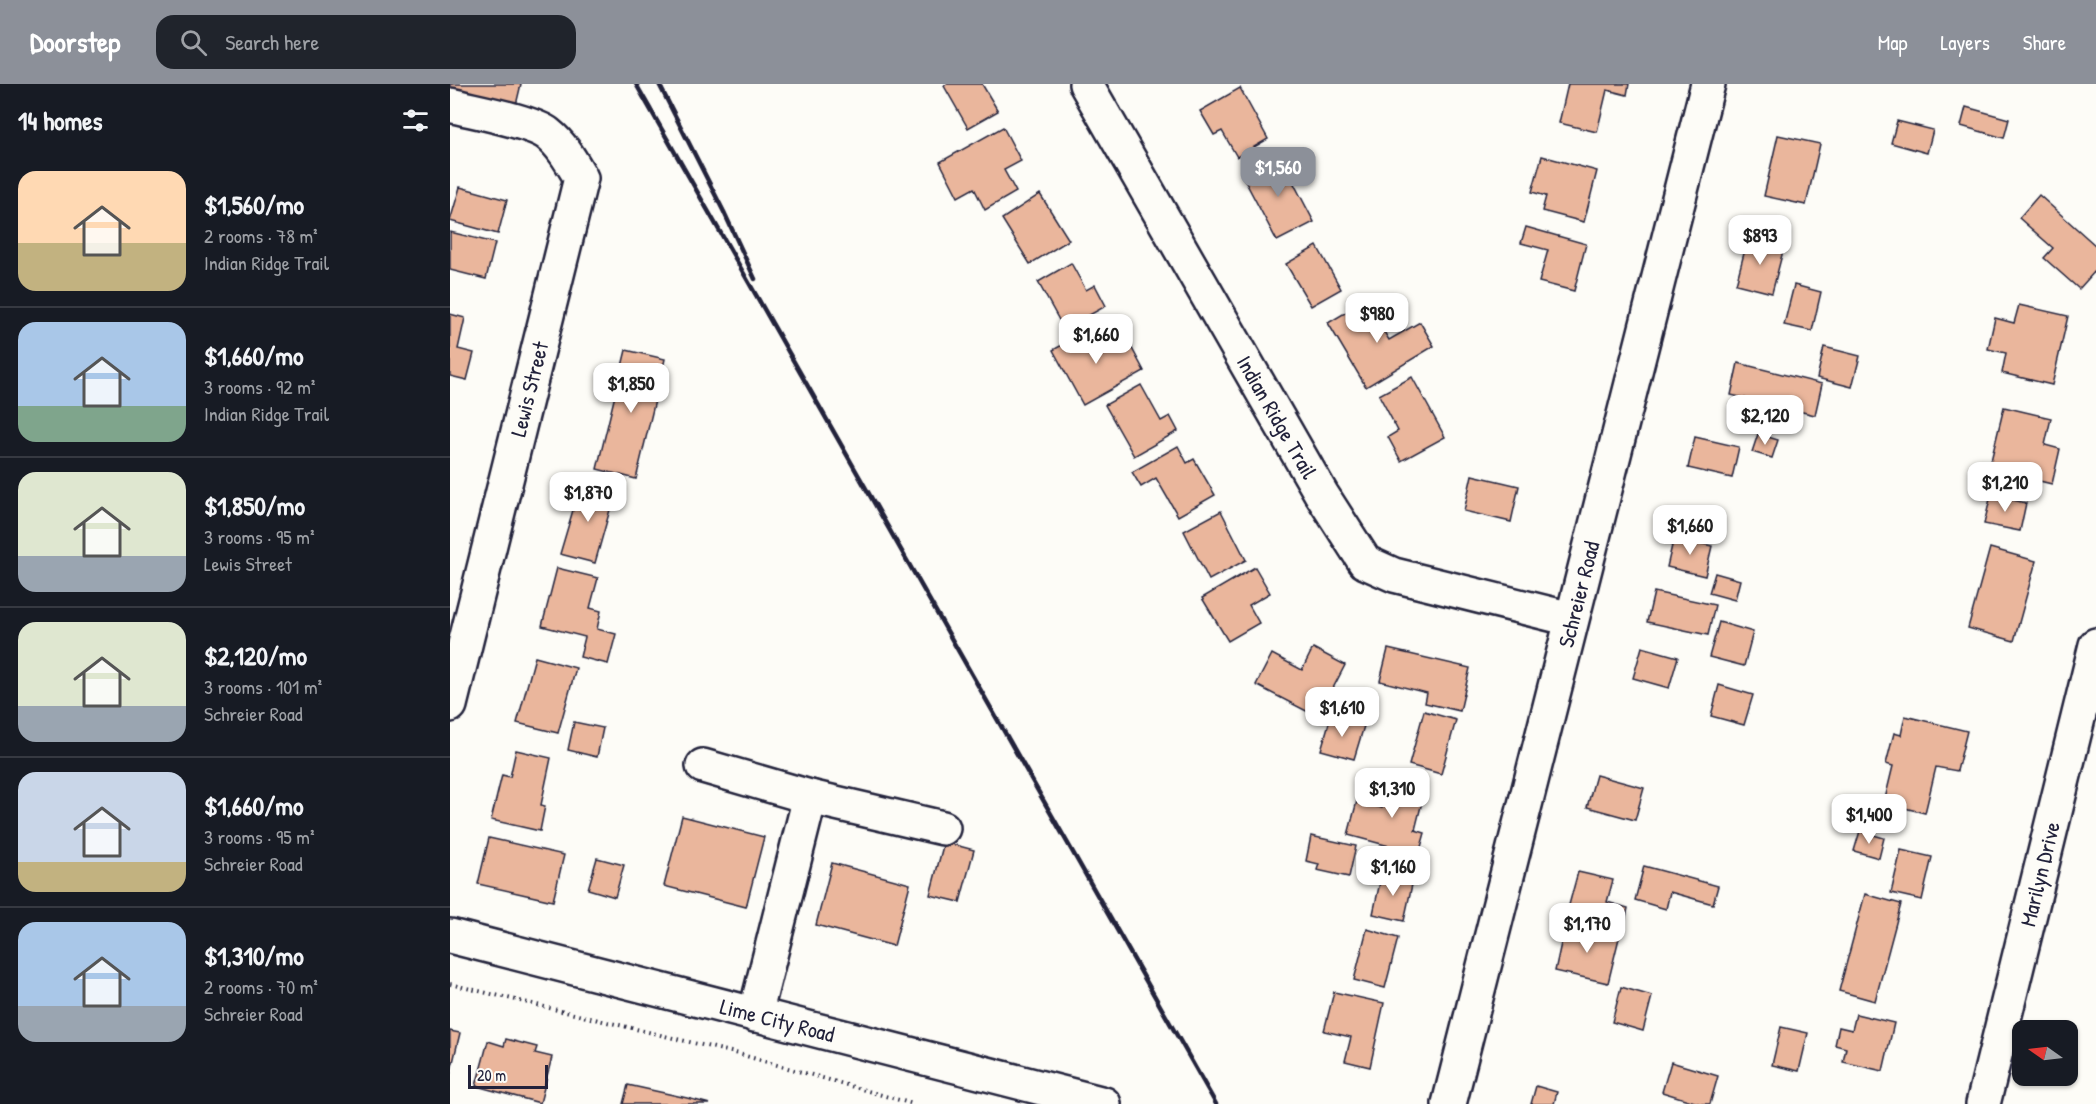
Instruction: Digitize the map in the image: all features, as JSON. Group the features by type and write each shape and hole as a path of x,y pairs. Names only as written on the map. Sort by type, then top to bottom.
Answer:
{"street":[{"name":"Indian Ridge Trail","path":"1086,84 1322,495 1365,562 1394,575 1572,619"},
{"name":"Schreier Road","path":"1449,1104 1708,84"},
{"name":"Lewis Street","path":"450,105 518,122 546,133 564,150 581,178 450,705"},
{"name":"Marilyn Drive","path":"1983,1104 2096,645"},
{"path":"703,766 810,797 943,828"},
{"path":"755,1015 810,797"},
{"name":"Lime City Road","path":"450,936 1104,1104"}],"path":[{"path":"450,984 739,1054 913,1104"}],"building":[{"path":"450,84 521,84 516,105 450,90"},
{"path":"947,84 982,84 998,111 968,128 944,86"},
{"path":"1568,84 1629,84 1627,95 1607,90 1597,132 1559,123"},
{"path":"1240,88 1268,139 1237,157 1222,131 1214,135 1200,111"},
{"path":"1966,107 2009,119 2004,138 1961,126"},
{"path":"1897,121 1933,130 1927,153 1891,143"},
{"path":"1003,127 1021,161 1004,170 1016,192 985,210 974,188 958,197 940,162"},
{"path":"1778,135 1820,144 1806,205 1764,196"},
{"path":"1279,155 1314,222 1277,241 1242,175"},
{"path":"1542,156 1597,171 1584,222 1542,211 1546,196 1532,192"},
{"path":"460,187 507,200 498,234 450,221"},
{"path":"1040,194 1069,240 1030,264 1002,219"},
{"path":"2039,195 2096,246 2096,270 2079,289 2044,258 2053,248 2019,218"},
{"path":"1526,227 1586,244 1574,291 1539,282 1548,250 1521,243"},
{"path":"450,232 495,243 486,279 450,270"},
{"path":"1748,238 1784,247 1772,293 1736,284"},
{"path":"1317,246 1341,289 1311,306 1286,264"},
{"path":"1071,263 1086,290 1095,285 1106,306 1064,329 1038,282"},
{"path":"1794,285 1821,292 1812,331 1784,325"},
{"path":"1365,301 1389,340 1420,322 1434,346 1366,387 1328,323"},
{"path":"2019,305 2068,316 2052,385 2002,373 2006,353 1988,349 1995,318 2014,323"},
{"path":"450,314 465,318 458,349 474,353 467,380 450,376"},
{"path":"1093,328 1106,353 1128,341 1144,371 1083,405 1053,350"},
{"path":"1824,347 1860,356 1852,387 1817,378"},
{"path":"626,350 665,359 636,479 597,469"},
{"path":"1738,363 1822,384 1815,415 1731,395"},
{"path":"1412,377 1445,437 1401,461 1388,437 1398,431 1379,395"},
{"path":"1141,385 1161,421 1170,416 1178,431 1134,456 1105,405"},
{"path":"2004,407 2051,418 2045,445 2060,449 2052,484 1989,469"},
{"path":"1758,434 1778,440 1772,458 1752,452"},
{"path":"1695,437 1739,447 1732,478 1688,468"},
{"path":"1178,446 1187,463 1194,459 1215,495 1178,516 1156,478 1141,487 1132,472"},
{"path":"1472,475 1519,486 1511,522 1464,511"},
{"path":"581,483 615,492 595,563 560,554"},
{"path":"1991,495 2026,503 2020,531 1984,524"},
{"path":"1221,511 1246,560 1209,580 1184,531"},
{"path":"1674,537 1712,546 1705,576 1667,567"},
{"path":"1990,548 2036,561 2014,641 1968,628"},
{"path":"1255,567 1270,593 1249,605 1259,623 1228,641 1202,598"},
{"path":"557,568 598,578 590,608 601,611 597,629 616,634 608,664 580,657 585,637 542,626"},
{"path":"1715,573 1740,580 1735,600 1709,593"},
{"path":"1654,592 1715,605 1708,635 1647,622"},
{"path":"1719,622 1753,632 1744,666 1709,657"},
{"path":"1642,647 1678,657 1669,688 1633,678"},
{"path":"1313,648 1345,665 1318,717 1256,685 1272,654 1302,670"},
{"path":"1388,649 1470,668 1460,711 1425,703 1427,693 1380,681"},
{"path":"535,657 576,668 558,733 517,723"},
{"path":"1719,685 1753,695 1744,725 1711,716"},
{"path":"1424,711 1456,720 1441,774 1409,765"},
{"path":"1331,716 1364,726 1354,759 1321,750"},
{"path":"1905,716 1967,731 1957,771 1936,767 1925,813 1884,803 1893,766 1886,764 1894,733 1901,735"},
{"path":"574,722 603,728 597,757 568,750"},
{"path":"516,750 551,758 541,805 545,806 540,831 491,820 502,775 510,777"},
{"path":"1596,775 1644,788 1635,820 1587,807"},
{"path":"1390,780 1425,790 1415,830 1425,833 1419,854 1348,835 1357,801 1382,808"},
{"path":"682,816 764,837 746,907 664,886"},
{"path":"1860,831 1884,838 1879,858 1854,851"},
{"path":"1311,836 1356,846 1349,877 1317,870 1319,864 1306,861"},
{"path":"489,838 564,855 553,901 478,884"},
{"path":"944,842 974,850 960,902 930,895"},
{"path":"1901,850 1932,857 1922,900 1891,893"},
{"path":"597,858 624,865 615,897 588,889"},
{"path":"832,863 910,884 894,946 816,925"},
{"path":"1644,866 1718,886 1713,904 1670,892 1666,909 1635,900"},
{"path":"1578,872 1613,880 1607,902 1628,908 1623,931 1566,916"},
{"path":"1382,873 1413,880 1404,921 1373,914"},
{"path":"1865,894 1901,904 1875,1001 1839,991"},
{"path":"1565,925 1619,938 1608,983 1555,971"},
{"path":"1367,929 1398,938 1385,988 1354,980"},
{"path":"1621,987 1652,996 1643,1031 1612,1022"},
{"path":"1334,992 1384,1003 1370,1067 1345,1061 1351,1037 1324,1031"},
{"path":"1856,1014 1894,1023 1883,1071 1843,1062 1846,1048 1835,1045 1839,1027 1852,1030"},
{"path":"1781,1027 1808,1033 1799,1071 1772,1065"},
{"path":"450,1031 460,1033 450,1075"},
{"path":"506,1039 537,1047 535,1053 552,1057 540,1103 476,1086 488,1041 504,1046"},
{"path":"1671,1062 1718,1076 1710,1104 1701,1104 1662,1092"},
{"path":"628,1085 687,1098 710,1104 623,1104"},
{"path":"1536,1086 1557,1092 1554,1104 1531,1104"}],"railway":[{"path":"636,84 1216,1104"},
{"path":"659,84 755,279"}]}
